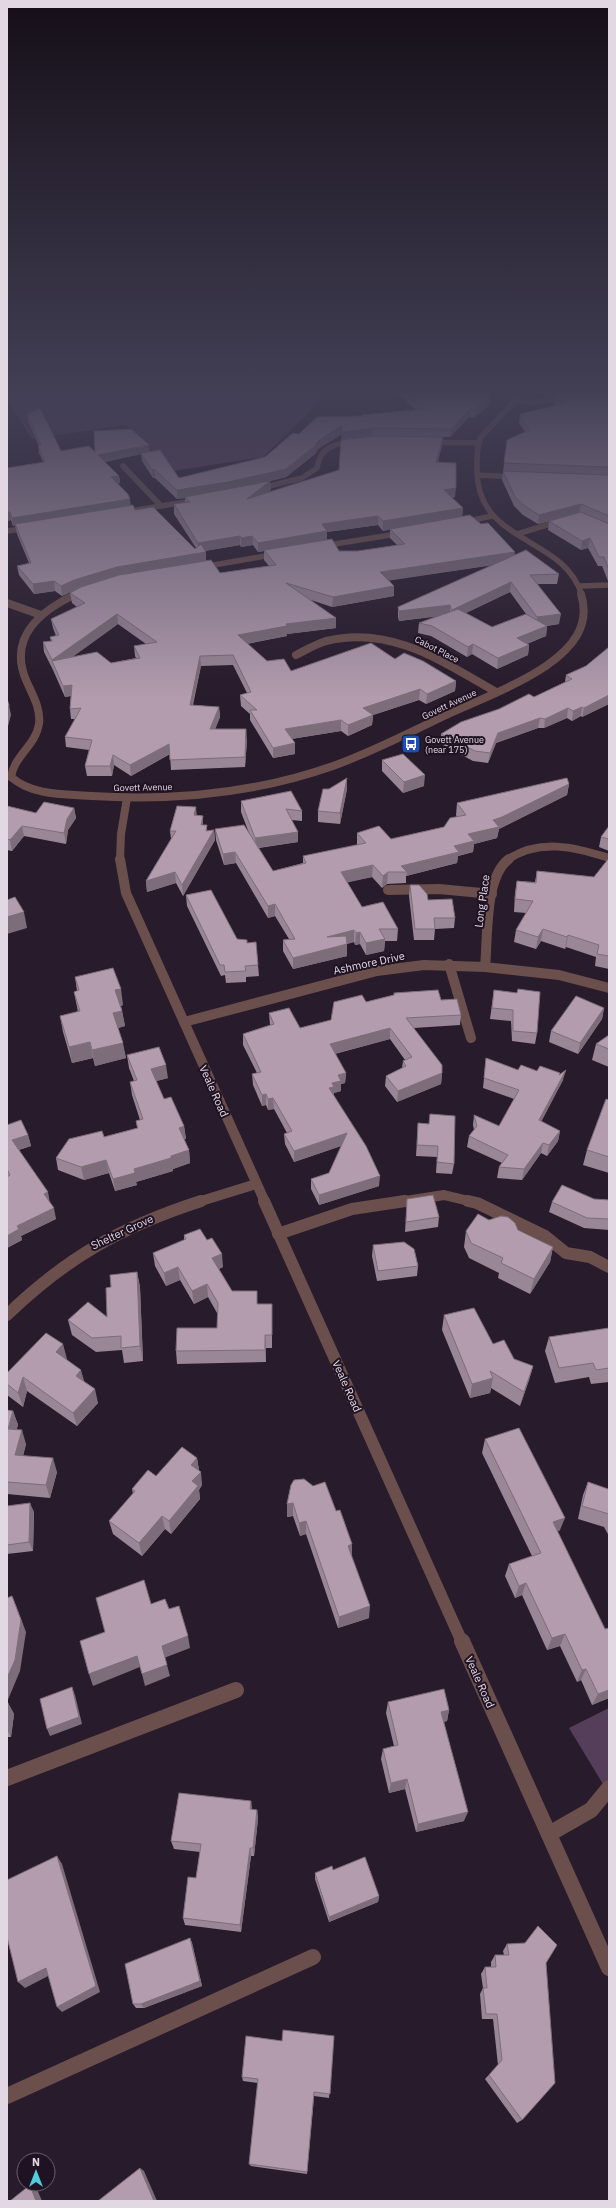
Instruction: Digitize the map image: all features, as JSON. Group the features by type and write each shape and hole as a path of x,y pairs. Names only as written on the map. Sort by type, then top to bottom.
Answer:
{"street":[{"path":"148,492 161,506"},
{"name":"Govett Avenue","path":"9,778 17,784 29,789 77,795 127,798 228,791 308,774 375,749 537,672 555,660 573,644 584,624 586,611 580,586 557,560 492,516 480,492"},
{"path":"115,513 206,498"},
{"path":"459,523 492,516"},
{"path":"517,534 565,520"},
{"path":"7,531 38,526"},
{"path":"318,547 412,531"},
{"path":"193,568 287,552"},
{"path":"580,586 609,585"},
{"path":"9,778 14,763 32,743 40,723 38,711 23,673 19,654 24,635 41,615 68,598 88,590"},
{"path":"7,603 41,615"},
{"name":"Cabot Place","path":"296,655 325,641 342,638 360,637 394,641 412,645 496,692"},
{"name":"Veale Road","path":"127,798 121,838 119,865 120,877 278,1234 609,1968"},
{"name":"Long Place","path":"485,967 492,894 497,872 505,862 517,855 547,846 590,852 609,858"},
{"path":"388,890 439,888 492,894"},
{"path":"449,964 471,1038"},
{"name":"Ashmore Drive","path":"184,1022 377,971 403,967 449,964 485,967 559,975 599,984 609,988"},
{"name":"Shelter Grove","path":"7,1315 20,1301 56,1271 92,1246 152,1217 256,1184"},
{"path":"278,1234 352,1209 444,1195 457,1197 477,1204 545,1236 566,1253 590,1257 609,1267"},
{"path":"7,1778 236,1690"},
{"path":"549,1834 591,1810 609,1788"},
{"path":"7,2096 313,1957"}],"shaded area":[{"path":"609,1708 609,1794 569,1728"}],"building":[{"path":"7,492 126,492 130,499 12,518 10,512 7,512"},
{"path":"211,492 256,492 247,499 269,492 446,492 463,508 383,521 378,516 322,524 327,531 258,543 252,536 241,538 240,536 198,543 174,504 190,502 185,497"},
{"path":"513,492 609,492 609,516 581,504 539,515 515,497"},
{"path":"133,505 135,510 153,507 195,549 201,544 206,552 117,567 74,580 61,586 54,581 33,584 17,566 31,563 15,524"},
{"path":"581,512 607,523 609,522 609,570 604,557 599,557 590,538 582,541 549,521"},
{"path":"470,515 481,524 488,523 515,552 380,572 394,586 333,597 286,583 336,618 286,624 287,626 238,635 267,661 284,659 291,671 371,643 395,659 404,653 423,661 456,681 427,694 420,689 363,708 373,715 348,725 341,720 285,729 295,743 273,748 250,710 257,710 240,695 251,692 233,655 200,656 190,705 219,707 210,729 246,729 245,757 170,760 169,744 130,765 113,755 110,766 85,766 92,740 65,737 81,708 70,709 72,685 63,686 52,661 97,652 111,663 140,658 134,646 157,642 117,614 52,660 43,642 52,641 50,637 59,635 51,619 85,603 70,593 81,587 119,575 211,560 220,573 276,565 264,550 332,539 339,551 358,551 405,544 390,529"},
{"path":"526,550 559,574 530,575 561,614 537,617 511,582 452,610 450,605 399,611 398,607"},
{"path":"458,609 492,627 526,614 547,626 517,638 529,645 498,658 473,644 468,647 432,626 419,623"},
{"path":"609,647 609,695 584,708 582,707 573,711 568,708 545,719 540,718 498,733 490,753 475,751 441,734 461,722 499,709 529,694 534,697 572,679 566,675 586,666"},
{"path":"7,699 9,705 7,712"},
{"path":"403,754 425,775 404,782 382,760"},
{"path":"347,778 340,813 318,811 323,789 329,789"},
{"path":"567,778 569,784 493,820 499,827 468,834 474,841 454,846 459,852 401,866 407,872 388,872 383,876 373,865 341,872 362,907 383,902 398,929 379,929 385,939 366,943 360,932 356,933 354,930 327,937 346,936 347,944 293,958 283,940 295,939 275,904 268,906 235,852 223,854 215,829 244,825 273,871 306,863 303,856 366,843 357,833 379,826 391,839 444,827 450,818 466,815 457,803"},
{"path":"291,791 302,811 286,809 298,832 255,838 241,801"},
{"path":"44,802 74,808 67,819 64,833 22,826 10,840 7,839 7,806 36,813"},
{"path":"177,806 196,807 194,815 203,816 201,825 207,825 206,831 214,830 182,885 175,872 146,881 176,831 170,831"},
{"path":"609,826 609,839 601,837"},
{"path":"609,858 609,956 597,954 599,945 568,935 567,937 543,929 538,937 516,930 533,901 515,899 517,881 536,883 537,871 594,877"},
{"path":"410,885 419,885 427,894 428,900 452,899 455,918 434,918 435,929 415,929"},
{"path":"211,890 237,939 247,940 247,943 256,942 258,965 245,966 246,971 225,972 224,965 220,965 186,895"},
{"path":"15,897 24,912 7,917 7,900"},
{"path":"113,968 121,989 115,990 122,1011 113,1013 123,1043 92,1050 90,1042 69,1047 60,1016 80,1011 74,992 79,990 75,977"},
{"path":"518,989 540,992 537,1033 513,1031 513,1010 492,1008 494,990 517,993"},
{"path":"438,990 441,1000 457,999 461,1015 406,1018 442,1065 442,1073 398,1091 386,1076 406,1066 403,1061 412,1057 390,1028 330,1044 346,1073 338,1075 341,1081 332,1083 334,1087 329,1088 366,1146 380,1176 319,1195 311,1179 329,1173 347,1133 294,1151 284,1134 292,1131 273,1098 268,1099 266,1094 262,1095 252,1074 261,1072 243,1034 274,1024 269,1013 289,1008 300,1028 331,1020 334,1002 362,995 366,1002 394,995 394,993"},
{"path":"576,996 604,1008 580,1043 551,1031"},
{"path":"609,1035 609,1049 596,1044"},
{"path":"159,1047 166,1065 151,1069 164,1099 171,1097 184,1126 179,1128 189,1150 171,1156 171,1158 134,1169 135,1173 113,1179 106,1160 81,1167 56,1158 69,1139 102,1131 104,1137 138,1128 136,1121 143,1119 130,1082 137,1080 127,1055"},
{"path":"486,1058 518,1070 521,1065 537,1071 540,1066 560,1073 559,1075 566,1070 539,1120 560,1131 549,1145 543,1143 524,1169 499,1167 508,1155 469,1136 477,1126 474,1115 499,1126 519,1090 484,1078"},
{"path":"606,1099 609,1100 609,1157 587,1150"},
{"path":"430,1114 455,1116 454,1164 437,1162 438,1146 417,1145 418,1123 429,1124"},
{"path":"21,1120 28,1135 12,1140 48,1192 44,1194 54,1208 17,1226 19,1229 7,1236 7,1177 10,1175 7,1169 7,1125"},
{"path":"562,1185 594,1199 609,1200 609,1219 587,1218 552,1202"},
{"path":"433,1195 439,1217 406,1222 407,1199"},
{"path":"478,1214 489,1220 501,1216 508,1217 515,1223 518,1230 553,1247 534,1279 501,1263 503,1258 471,1243 466,1231"},
{"path":"200,1229 207,1240 212,1238 222,1254 212,1258 232,1291 257,1291 257,1304 272,1304 272,1335 265,1335 265,1350 176,1351 177,1328 217,1328 218,1303 207,1284 192,1291 178,1267 164,1273 153,1253 186,1239 184,1235"},
{"path":"404,1242 414,1249 418,1266 378,1271 373,1245"},
{"path":"137,1272 140,1346 121,1348 121,1336 92,1338 68,1320 88,1302 107,1317 106,1288 111,1287 110,1275"},
{"path":"474,1308 493,1344 504,1340 514,1359 533,1366 524,1392 490,1371 493,1378 472,1384 444,1315"},
{"path":"609,1328 609,1368 596,1370 593,1363 559,1368 549,1337"},
{"path":"46,1333 63,1344 56,1352 81,1370 76,1376 95,1389 73,1413 23,1377 18,1393 7,1384 7,1373"},
{"path":"7,1410 13,1411 8,1429 22,1430 15,1455 53,1458 46,1485 7,1482"},
{"path":"519,1428 565,1518 553,1522 605,1629 609,1628 609,1690 598,1694 586,1669 582,1670 565,1634 552,1638 526,1583 519,1586 509,1564 541,1553 485,1439"},
{"path":"182,1447 197,1458 191,1465 201,1472 192,1481 198,1486 169,1521 162,1516 139,1543 109,1521 135,1491 132,1489 148,1470 156,1476"},
{"path":"304,1479 313,1486 325,1482 336,1511 340,1510 352,1544 348,1546 370,1606 339,1617 306,1521 299,1523 293,1503 287,1504 291,1485 294,1480"},
{"path":"588,1482 608,1489 609,1488 609,1514 582,1506"},
{"path":"30,1503 29,1542 7,1545 7,1506"},
{"path":"144,1580 151,1604 165,1599 169,1609 179,1606 188,1636 162,1646 167,1665 142,1674 137,1656 89,1674 80,1641 105,1632 96,1598"},
{"path":"12,1596 21,1620 15,1660 7,1678 7,1598"},
{"path":"72,1687 79,1717 47,1729 40,1699"},
{"path":"444,1689 449,1710 441,1712 468,1812 418,1824 407,1779 391,1783 383,1749 398,1745 388,1702"},
{"path":"179,1793 251,1801 250,1809 257,1810 253,1848 250,1848 240,1925 183,1918 188,1877 196,1878 201,1844 171,1841"},
{"path":"57,1856 96,1986 57,2007 46,1968 18,1982 7,1937 7,1880"},
{"path":"365,1857 379,1896 329,1917 315,1873 332,1866 333,1870"},
{"path":"538,1926 557,1945 546,1963 555,2083 522,2120 489,2075 502,2060 497,2014 486,2014 483,1988 487,1988 485,1967 496,1967 495,1955 509,1955 507,1944 525,1943"},
{"path":"190,1938 200,1981 141,2004 133,2004 125,1964"},
{"path":"283,2030 334,2036 330,2094 314,2092 307,2172 249,2164 258,2079 242,2077 246,2036 282,2041"},
{"path":"140,2168 154,2201 98,2201"},
{"path":"21,2192 33,2192 36,2201 10,2201"}],"place":[{"name":"Govett Avenue (near 175)","path":"411,744"}]}
